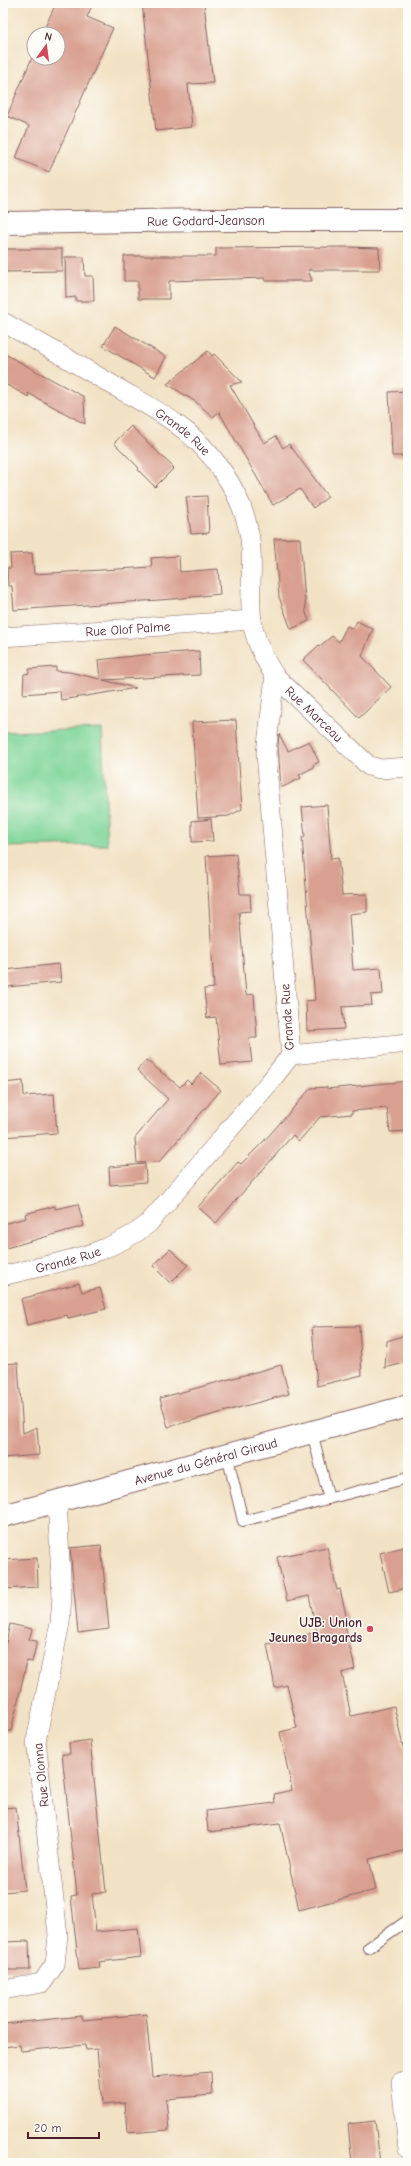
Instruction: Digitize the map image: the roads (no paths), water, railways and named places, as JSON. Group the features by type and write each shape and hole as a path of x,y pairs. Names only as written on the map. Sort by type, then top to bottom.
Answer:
{"main road":[{"name":"Rue Godard-Jeanson","path":"3,223 210,220 408,220"},
{"name":"Avenue du Général Giraud","path":"3,1516 408,1406"}],"street":[{"name":"Grande Rue","path":"3,322 175,422 196,440 214,461 229,481 242,506 250,534 252,558 252,620"},
{"name":"Rue Olof Palme","path":"3,637 252,620"},
{"name":"Rue Marceau","path":"252,620 257,641 275,676 369,766 380,769 408,767"},
{"name":"Grande Rue","path":"3,1276 100,1250 135,1234 148,1224 269,1083 291,1055 266,752 275,676"},
{"path":"291,1055 408,1044"},
{"name":"Rue Olonna","path":"3,1990 42,1983 55,1964 58,1935 36,1741 60,1623 62,1596 57,1501"},
{"path":"408,2082 401,2082 408,2149"}],"lane":[{"path":"312,1432 329,1499"},
{"path":"228,1455 243,1521 408,1478"},
{"path":"368,1948 408,1920"}],"place":[{"name":"UJB: Union Jeunes Bragards","path":"370,1629"}]}
